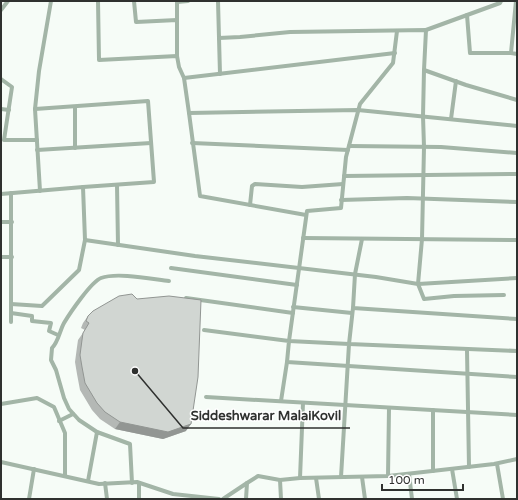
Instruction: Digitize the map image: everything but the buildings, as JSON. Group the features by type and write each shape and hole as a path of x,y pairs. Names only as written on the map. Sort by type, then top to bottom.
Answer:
{"street":[{"path":"1,10 8,1"},
{"path":"40,191 35,109 39,71 51,1"},
{"path":"98,1 99,60 177,56"},
{"path":"134,1 136,22 177,20"},
{"path":"188,1 177,1 177,56 184,78 200,196 306,215"},
{"path":"218,1 220,74"},
{"path":"219,38 290,32 426,30 500,3 501,1"},
{"path":"511,53 516,1"},
{"path":"467,15 470,53 517,54"},
{"path":"426,30 423,116 424,147 422,239 418,284 424,299 454,296 504,295"},
{"path":"281,401 307,211 341,208 348,148 358,110 360,104 394,63 397,31"},
{"path":"184,78 394,53"},
{"path":"424,70 517,100"},
{"path":"1,79 12,87 4,140 37,140"},
{"path":"451,119 456,81"},
{"path":"1,194 154,182 148,102 35,109"},
{"path":"75,107 75,148"},
{"path":"1,109 9,110"},
{"path":"189,113 358,110 517,126"},
{"path":"37,150 151,143"},
{"path":"192,143 348,148 424,147 517,153"},
{"path":"344,176 517,174"},
{"path":"250,205 252,186 256,184 302,187 343,184"},
{"path":"117,185 118,245"},
{"path":"11,304 42,306 79,270 85,240 83,187"},
{"path":"11,322 12,193"},
{"path":"342,200 422,198 517,202"},
{"path":"1,222 12,222"},
{"path":"303,238 517,240"},
{"path":"341,477 352,308 355,274 362,238"},
{"path":"85,240 195,256 355,274 418,284 517,278"},
{"path":"1,257 12,257"},
{"path":"171,268 297,285"},
{"path":"132,482 130,444 97,432 79,420 69,409 51,360 52,348 64,322 88,290 100,279 110,276 148,278 169,281"},
{"path":"186,298 293,313"},
{"path":"294,307 352,313"},
{"path":"352,308 517,319"},
{"path":"11,313 32,316 32,321 51,323 49,331 58,335"},
{"path":"204,330 289,341 517,351"},
{"path":"467,350 469,467"},
{"path":"287,362 517,377"},
{"path":"206,397 517,415"},
{"path":"1,404 37,398 54,407 65,433 65,476"},
{"path":"300,478 303,402"},
{"path":"388,476 389,408"},
{"path":"433,410 433,471"},
{"path":"59,421 74,414"},
{"path":"88,481 97,432"},
{"path":"224,499 258,476 280,480 300,478 388,476 498,464 517,459"},
{"path":"1,462 99,484 139,483 173,497 219,499"},
{"path":"498,464 503,499"},
{"path":"29,499 34,469"},
{"path":"452,469 457,499"},
{"path":"409,474 412,499"},
{"path":"362,477 365,499"},
{"path":"316,478 319,499"},
{"path":"280,480 281,499"},
{"path":"246,499 247,482"},
{"path":"106,483 107,499"},
{"path":"139,483 139,499"}],"place":[{"name":"Siddeshwarar MalaiKovil","path":"135,371"}]}
